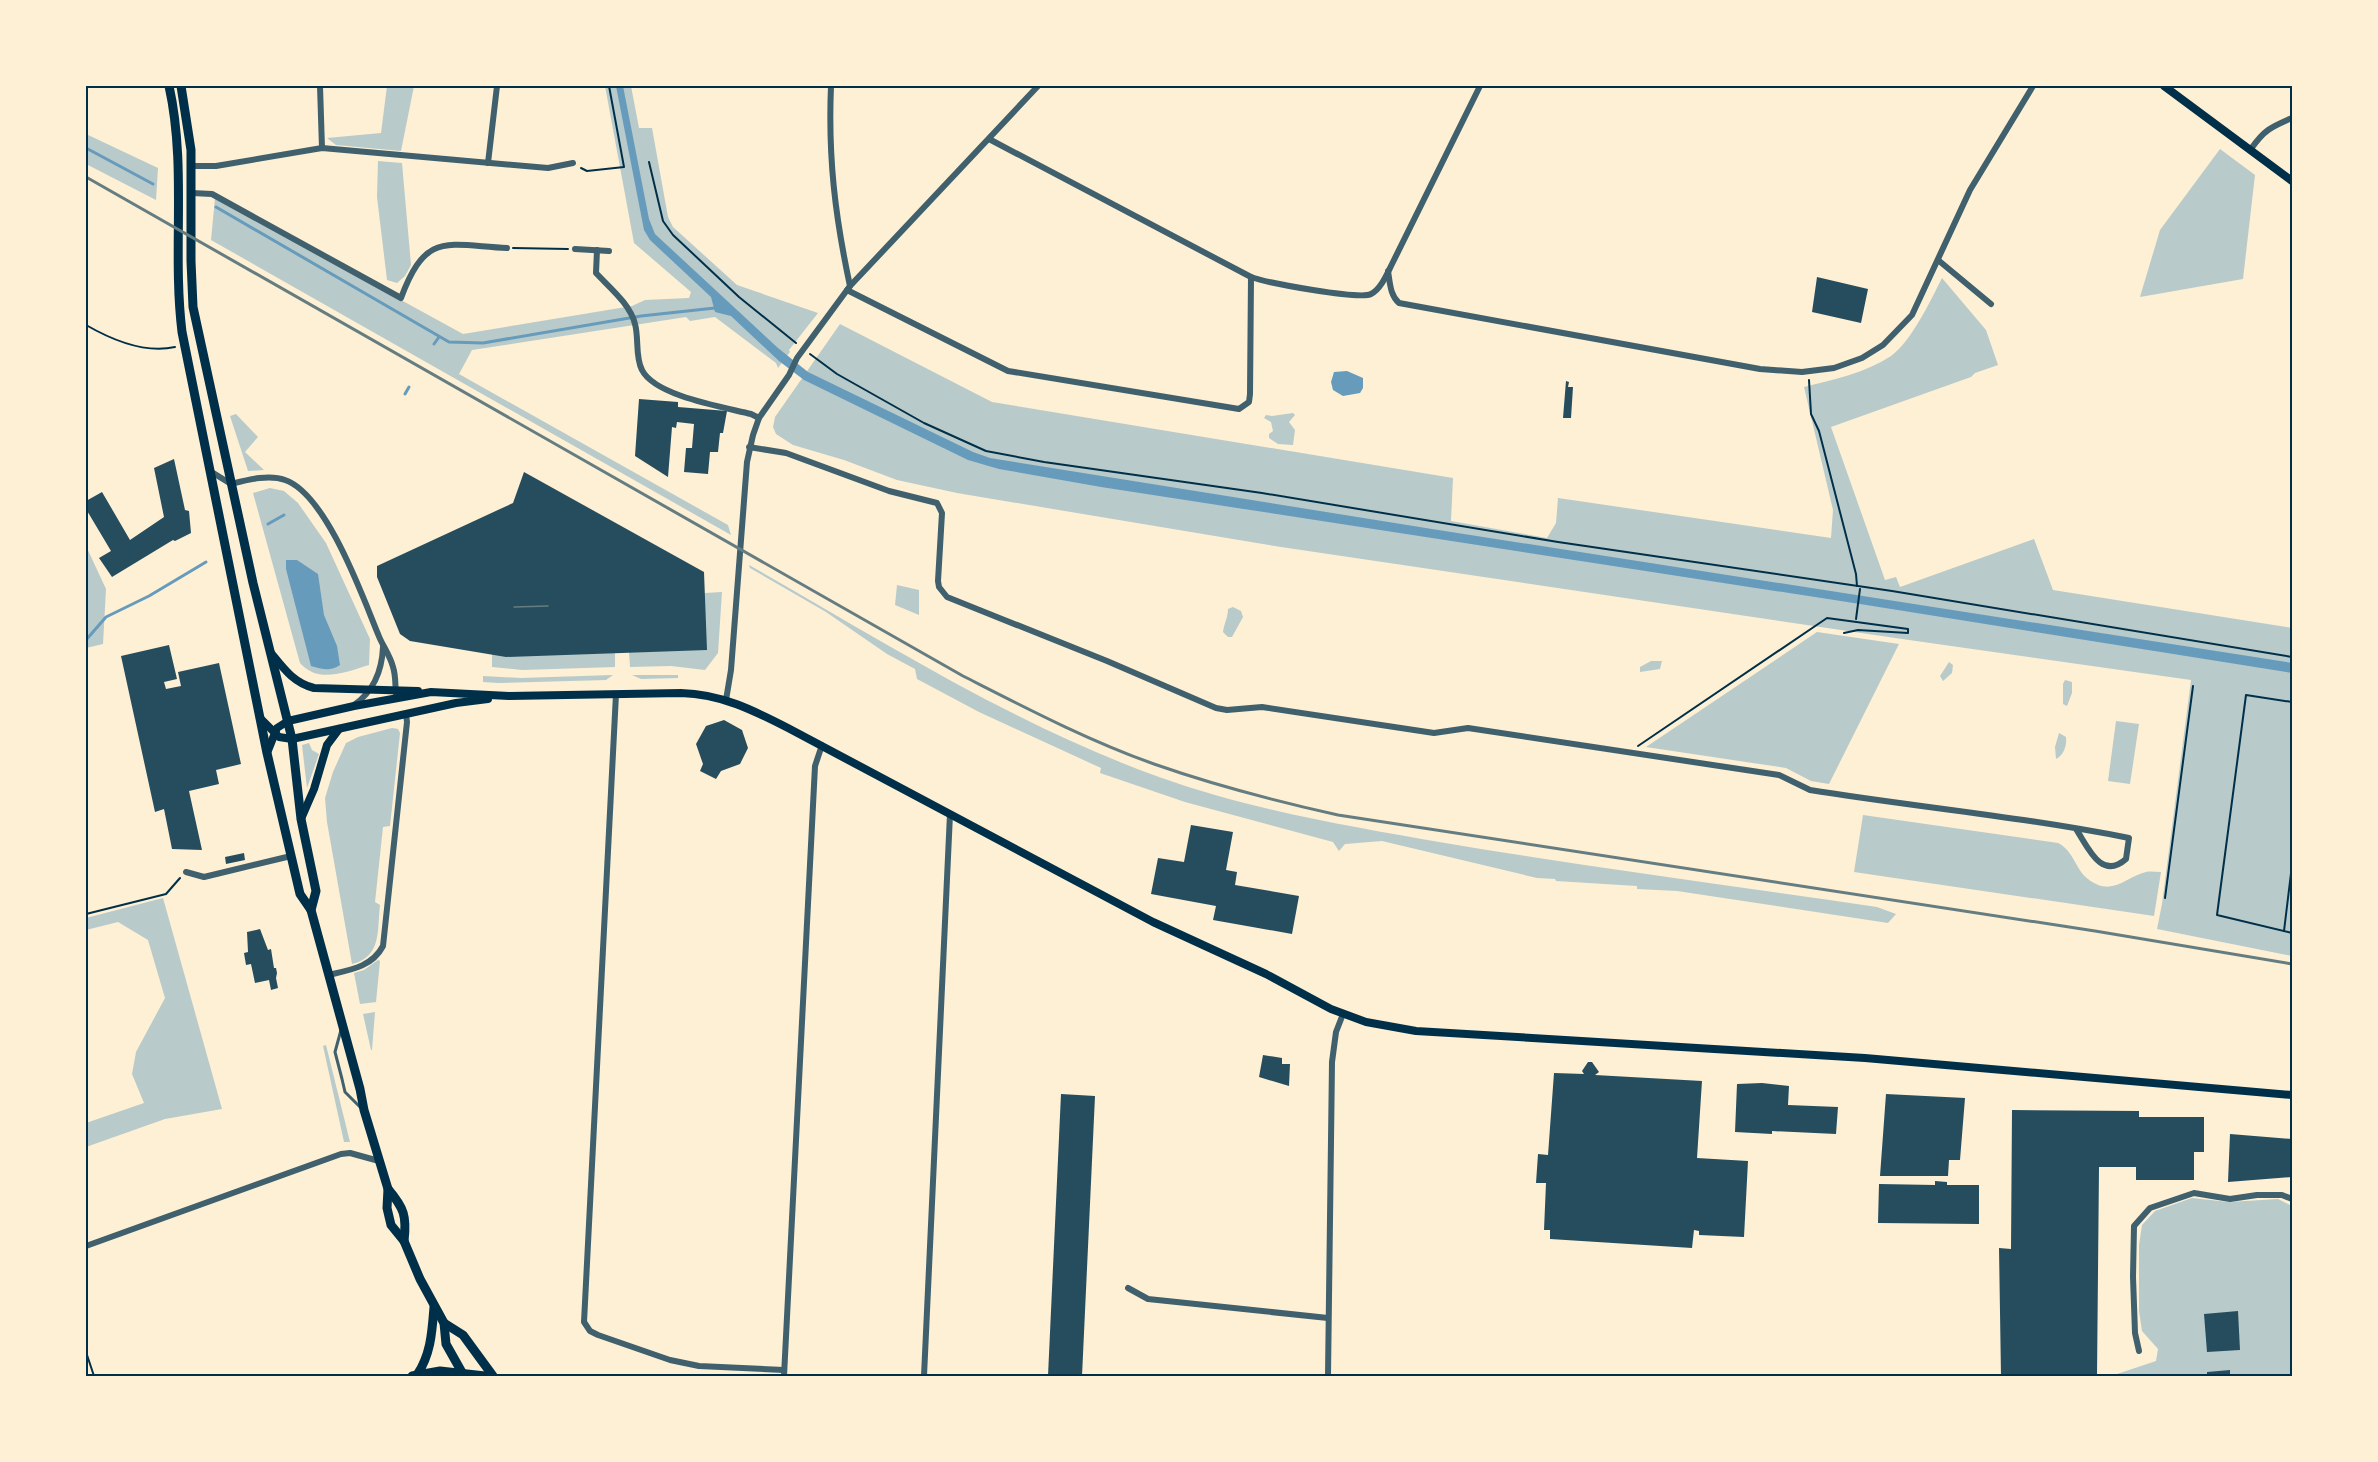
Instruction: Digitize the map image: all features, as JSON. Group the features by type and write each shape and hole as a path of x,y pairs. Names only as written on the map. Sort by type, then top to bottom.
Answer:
{"main road":[{"path":"169,86 178,139 177,290 184,345 209,470 267,753 300,894 311,910 378,1161 388,1189 401,1205 406,1222 404,1241"},
{"path":"181,86 189,134 191,166 193,307 231,484 292,739 301,819 316,891 311,910"},
{"path":"2164,86 2292,182"},
{"path":"271,653 292,678 314,688 372,688 396,693 431,692 509,696 689,693 726,700 750,709 822,745 1153,922 1266,974 1343,1014 1379,1025 1416,1031 1865,1058 2292,1095"},
{"path":"267,753 274,733 281,723 354,706 396,693"},
{"path":"389,717 395,706 396,693"},
{"path":"260,718 274,733 284,739 292,739 456,703 509,696"},
{"path":"301,819 314,789 327,745 339,729"},
{"path":"388,1189 387,1208 391,1225 404,1241 434,1307 444,1323 463,1335 493,1377"},
{"path":"414,1376 424,1365 430,1347 434,1307"},
{"path":"444,1323 446,1344 463,1374"},
{"path":"414,1376 440,1371 482,1376 484,1365"}],"street":[{"path":"320,86 322,148"},
{"path":"488,163 497,86"},
{"path":"831,86 830,130 834,201 848,288"},
{"path":"726,700 731,670 750,447 759,418 789,375 797,358 848,288 1038,86"},
{"path":"989,139 1251,277 1273,283 1363,297 1378,289 1388,271 1480,86"},
{"path":"1388,271 1391,290 1399,303 1760,369 1810,371 1848,364 1884,345 1912,315 1970,190 2033,86"},
{"path":"2251,149 2263,132 2292,118"},
{"path":"191,166 216,165 322,148 549,168 573,163"},
{"path":"192,193 212,194 401,298 410,274 424,254 435,248 445,245 507,248"},
{"path":"575,249 609,251"},
{"path":"597,250 596,273 630,311 635,325 641,368 649,380 666,390 759,418"},
{"path":"1938,260 1991,304"},
{"path":"848,288 1008,370 1239,409 1249,402 1250,394 1251,277"},
{"path":"750,447 786,453 889,491 937,503 942,513 938,581 942,592 947,597 1107,661 1216,708 1227,710 1262,707 1434,733 1468,728 1779,776 1805,788 1821,792 2076,829 2129,838 2126,859 2114,867 2100,863 2076,829"},
{"path":"209,470 231,484 262,478 280,479 296,486 308,497 332,532 352,572 394,668 396,693"},
{"path":"354,706 372,688 381,665 383,646"},
{"path":"616,694 584,1322 590,1331 598,1335 670,1360 699,1366 784,1373 814,777 816,760 822,745"},
{"path":"328,975 359,967 373,960 383,946 406,714"},
{"path":"924,1377 950,814"},
{"path":"186,872 204,877 291,856"},
{"path":"1328,1377 1332,1062 1336,1032 1343,1014"},
{"path":"86,1246 346,1153 378,1161"},
{"path":"2139,1352 2135,1333 2134,1226 2150,1208 2194,1193 2230,1199 2257,1195 2282,1195 2292,1199"},
{"path":"1128,1288 1148,1299 1328,1318"}],"lane":[{"path":"342,1025 335,1052 345,1092 364,1110"}],"path":[{"path":"573,163 587,171 624,167 609,86"},
{"path":"649,162 663,221 673,235 739,297 837,374 924,423 986,451 1569,544 1857,586 2292,657"},
{"path":"507,248 575,249"},
{"path":"86,325 113,340 152,349 184,345"},
{"path":"1810,371 1811,414 1819,430 1856,574 1857,586"},
{"path":"1856,618 1860,589"},
{"path":"1632,754 1639,745 1827,618 1908,629 1908,633 1858,630 1844,633"},
{"path":"2165,898 2193,686"},
{"path":"2292,702 2246,695 2217,915 2292,933"},
{"path":"2284,932 2292,865"},
{"path":"86,914 166,894 186,872"},
{"path":"86,1352 94,1377"}],"shaded area":[{"path":"387,86 414,86 401,151 336,145 327,138 381,133"},
{"path":"605,86 631,86 639,128 652,128 668,217 673,227 737,285 818,313 778,368 776,363 715,317 690,321 686,317 472,350 459,374 728,525 731,535 211,240 215,198 463,334 632,306 645,300 689,298 691,292 634,243"},
{"path":"86,134 158,168 156,200 86,164"},
{"path":"2220,149 2255,175 2243,279 2140,297 2160,230"},
{"path":"378,161 402,163 411,265 405,276 397,283 387,280 377,197"},
{"path":"1942,278 1986,330 1998,365 1975,373 1971,377 1831,427 1885,580 1896,577 1900,587 2034,539 2053,590 2292,628 2292,956 2157,929 2191,680 1281,547 957,493 897,480 844,460 793,445 776,434 773,427 775,417 840,324 992,402 1453,478 1451,521 1547,538 1556,523 1558,498 1831,538 1833,510 1804,387 1860,371 1891,356 1913,331"},
{"path":"1293,413 1295,415 1289,422 1295,430 1293,445 1278,444 1269,438 1269,434 1273,431 1271,422 1264,418 1266,415"},
{"path":"236,414 258,437 245,452 264,470 248,471 230,416"},
{"path":"270,488 284,491 298,503 326,543 370,639 369,665 342,673 324,675 307,669 300,663 253,493"},
{"path":"86,546 106,589 103,644 86,648"},
{"path":"749,565 899,652 1001,707 1105,756 1194,789 1300,816 1445,843 1877,907 1896,914 1888,923 1677,891 1556,881 1382,841 1345,844 1339,851 1333,842 1185,802 1100,773 1101,768 979,712 917,679 915,669 887,654 826,612 750,568"},
{"path":"897,585 919,590 919,615 895,605"},
{"path":"722,592 718,653 705,670 671,666 630,667 629,652 705,593"},
{"path":"1233,607 1241,611 1243,617 1232,637 1228,637 1223,632 1228,609"},
{"path":"1817,632 1899,644 1829,784 1811,781 1786,768 1646,747"},
{"path":"615,653 615,667 522,670 492,667 492,654"},
{"path":"1651,661 1662,661 1660,669 1640,672 1640,667"},
{"path":"1949,662 1953,665 1952,673 1943,681 1940,676"},
{"path":"613,675 606,680 483,682 483,676 521,678"},
{"path":"632,675 678,675 678,678 641,679"},
{"path":"2065,680 2072,682 2072,693 2067,706 2063,704"},
{"path":"2116,721 2139,724 2130,784 2108,781"},
{"path":"392,728 398,729 400,733 390,826 383,827 375,902 380,905 378,933 369,955 352,964 327,822 325,798 333,772 346,743 358,737"},
{"path":"2059,733 2066,737 2066,743 2063,752 2056,759 2055,747"},
{"path":"309,743 312,750 319,754 307,788 302,745"},
{"path":"1863,815 2058,843 2068,851 2088,879 2105,886 2119,884 2146,872 2161,872 2154,916 1854,872"},
{"path":"163,898 222,1109 165,1119 86,1147 86,1123 144,1103 132,1074 136,1052 165,998 148,940 118,922 86,930 86,918"},
{"path":"378,960 380,961 376,1002 360,1004 354,973 364,970"},
{"path":"375,1012 372,1050 371,1050 363,1014"},
{"path":"326,1045 350,1142 344,1142 323,1046"},
{"path":"2192,1198 2229,1202 2278,1199 2292,1206 2292,1376 2117,1376 2117,1374 2156,1361 2158,1349 2142,1331 2139,1311 2139,1245 2142,1225 2155,1211"}],"water":[{"path":"616,86 623,86 649,219 655,234 778,348 808,372 973,452 990,458 2292,663 2292,673 1101,487 999,469 968,460 804,380 779,361 731,316 715,312 711,297 650,240 644,230"},
{"path":"1347,371 1363,378 1363,388 1360,393 1343,396 1333,390 1331,382 1334,372"},
{"path":"286,560 297,560 318,574 324,615 337,646 340,665 333,669 311,666 286,569"}],"building":[{"path":"1817,277 1868,289 1861,323 1812,312"},
{"path":"1566,381 1569,382 1568,387 1573,387 1571,418 1563,418"},
{"path":"639,399 678,402 678,407 727,411 723,433 720,433 718,452 710,452 708,474 684,472 686,448 692,448 694,424 677,422 676,428 672,427 668,477 635,456"},
{"path":"174,459 185,510 189,511 191,533 173,540 112,577 99,558 111,551 86,509 86,501 102,492 130,540 164,517 154,468"},
{"path":"524,472 704,572 707,650 506,657 410,641 400,634 377,577 377,566 513,503"},
{"path":"169,645 177,679 164,682 166,689 181,686 178,672 219,663 241,764 216,770 219,784 189,791 202,850 172,849 164,809 155,812 121,656"},
{"path":"724,720 742,730 748,748 740,764 721,771 716,779 700,771 703,764 696,744 706,726"},
{"path":"1191,825 1233,832 1226,870 1237,872 1235,885 1299,896 1292,934 1213,920 1216,906 1151,894 1158,858 1184,862"},
{"path":"244,853 245,860 226,864 225,857"},
{"path":"260,929 268,950 271,949 277,973 278,988 271,990 269,980 255,983 251,964 246,965 244,953 248,952 247,932"},
{"path":"1263,1055 1282,1058 1282,1064 1290,1064 1289,1086 1259,1077"},
{"path":"1588,1062 1592,1062 1599,1072 1595,1075 1702,1081 1697,1158 1748,1161 1744,1237 1699,1235 1699,1231 1694,1230 1692,1248 1550,1239 1550,1230 1544,1230 1546,1183 1536,1183 1538,1154 1548,1155 1554,1073 1584,1074 1582,1071"},
{"path":"1762,1083 1789,1086 1788,1105 1838,1107 1836,1134 1735,1132 1737,1084"},
{"path":"1061,1094 1095,1096 1082,1376 1048,1376"},
{"path":"1886,1094 1965,1098 1960,1160 1949,1160 1948,1176 1880,1176"},
{"path":"2012,1110 2139,1111 2139,1117 2204,1117 2204,1152 2194,1152 2194,1180 2136,1180 2136,1167 2099,1167 2097,1376 2001,1376 1999,1248 2011,1249"},
{"path":"2230,1134 2292,1139 2292,1177 2228,1182"},
{"path":"1935,1181 1947,1182 1947,1185 1979,1185 1979,1224 1878,1223 1879,1184 1935,1185"},
{"path":"2238,1311 2240,1350 2207,1352 2204,1314"},
{"path":"2230,1370 2230,1376 2207,1376 2207,1372"}],"waterway":[{"path":"86,148 153,184"},
{"path":"216,207 449,342 483,343 641,316 715,308"},
{"path":"434,344 439,337"},
{"path":"405,394 409,387"},
{"path":"268,524 284,515"},
{"path":"86,640 106,617 149,596 206,562"}],"tram line":[{"path":"514,607 548,606"}],"railway":[{"path":"86,177 963,676 1033,712 1154,764 1245,792 1338,815 2095,931 2292,964"}]}
